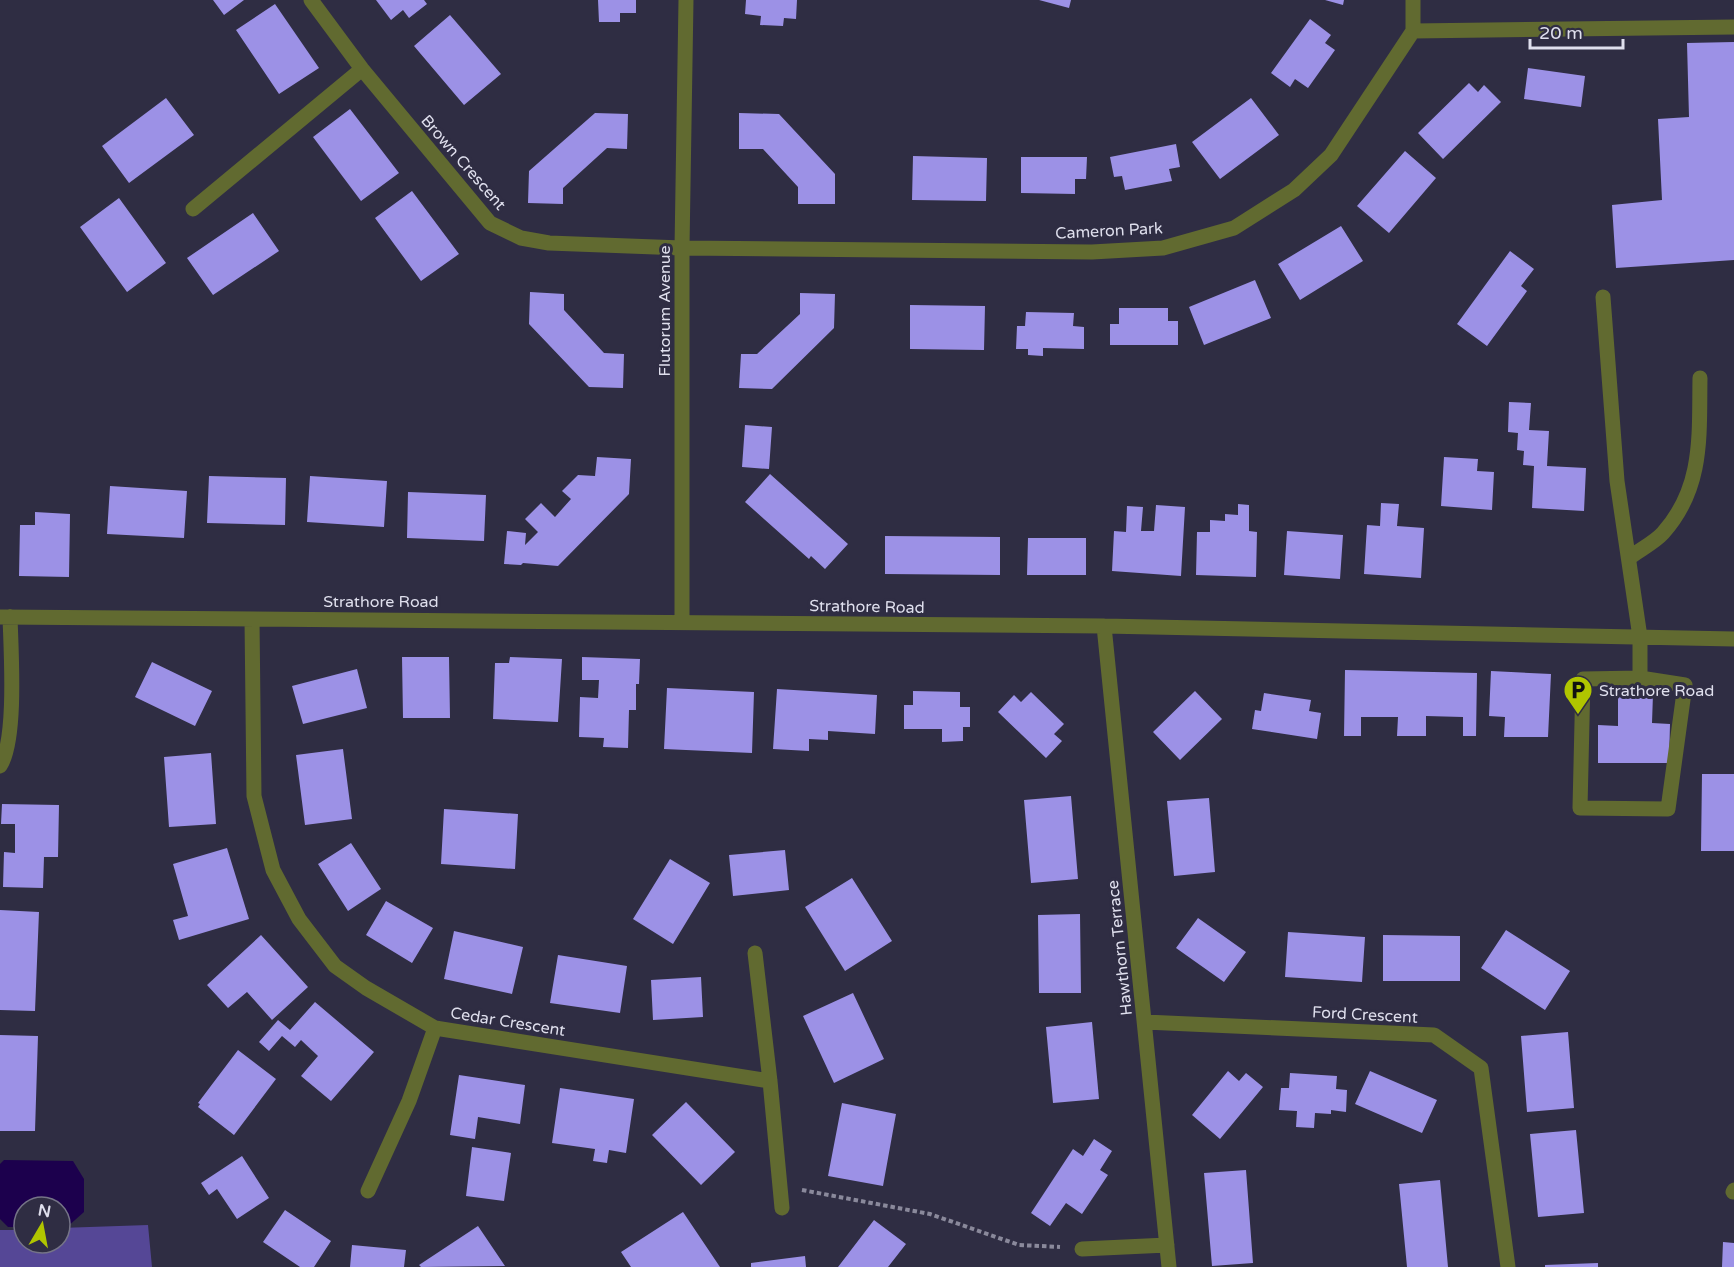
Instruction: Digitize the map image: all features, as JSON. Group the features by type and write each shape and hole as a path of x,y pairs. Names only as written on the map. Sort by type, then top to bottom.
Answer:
{"street":[{"name":"Brown Crescent","path":"311,0 362,69 490,222 521,238 549,243 682,249"},
{"name":"Flutorum Avenue","path":"682,622 682,249 686,0"},
{"path":"1413,0 1413,31 1734,27"},
{"name":"Cameron Park","path":"682,249 1092,252 1163,248 1234,228 1294,190 1331,155 1413,31"},
{"path":"193,209 362,69"},
{"path":"1603,297 1617,481 1640,637 1641,678"},
{"path":"1629,558 1662,534 1678,512 1692,483 1699,451 1700,378"},
{"path":"0,766 6,756 12,691 5,617"},
{"name":"Strathore Road","path":"5,617 1104,626 1734,639"},
{"name":"Cedar Crescent","path":"252,619 254,796 273,870 299,919 335,966 366,988 435,1028 770,1081"},
{"name":"Hawthorn Terrace","path":"1104,626 1169,1267"},
{"path":"1641,678 1685,685 1668,809 1580,808 1583,679 1641,678"},
{"path":"755,953 782,1208"},
{"name":"Ford Crescent","path":"1145,1022 1434,1035 1481,1068 1508,1267"},
{"path":"368,1191 409,1101 435,1028"},
{"path":"1082,1249 1167,1245"}],"path":[{"path":"780,1186 930,1214 1019,1245 1082,1249"}],"shaded area":[{"path":"4,1160 73,1161 84,1179 84,1212 72,1223 72,1195 12,1195 12,1227 8,1227 0,1219 0,1164"},
{"path":"148,1225 152,1267 0,1267 0,1230 12,1230 12,1255 72,1255 72,1228"}],"building":[{"path":"213,0 244,0 224,15"},
{"path":"376,0 424,0 427,4 409,18 403,10 391,20"},
{"path":"598,0 636,0 636,13 620,13 620,22 599,22"},
{"path":"746,0 797,0 796,19 784,18 783,26 760,25 761,16 745,14"},
{"path":"1039,0 1071,0 1069,8"},
{"path":"1325,0 1344,0 1343,5"},
{"path":"275,4 319,68 279,94 236,30"},
{"path":"450,15 501,74 464,105 414,46"},
{"path":"1310,19 1331,35 1325,43 1335,50 1308,88 1295,79 1290,87 1271,73"},
{"path":"1734,42 1734,260 1616,268 1612,205 1662,200 1658,119 1689,117 1687,43"},
{"path":"1528,68 1585,76 1581,107 1524,99"},
{"path":"1469,83 1478,92 1484,85 1501,102 1443,159 1418,133"},
{"path":"166,98 194,135 129,183 102,146"},
{"path":"1251,98 1279,135 1220,179 1192,142"},
{"path":"350,109 399,173 361,201 313,137"},
{"path":"595,113 628,114 627,149 607,148 563,188 563,204 528,203 529,171"},
{"path":"739,113 779,114 835,174 835,204 798,204 798,187 763,149 739,149"},
{"path":"1176,144 1180,167 1169,169 1172,181 1125,190 1122,176 1114,177 1110,157"},
{"path":"1405,151 1436,178 1389,233 1357,206"},
{"path":"913,156 987,158 986,201 912,200"},
{"path":"1021,157 1087,157 1086,179 1075,179 1075,194 1021,193"},
{"path":"412,191 459,254 421,281 375,218"},
{"path":"119,198 166,263 127,292 80,227"},
{"path":"253,213 279,251 213,295 187,258"},
{"path":"1341,226 1363,261 1300,300 1278,264"},
{"path":"1510,251 1534,269 1521,286 1527,291 1487,346 1457,324"},
{"path":"1255,280 1271,318 1204,345 1189,307"},
{"path":"530,292 564,294 564,310 604,353 624,354 623,388 589,387 529,324"},
{"path":"800,293 835,294 834,328 772,389 739,388 741,354 757,354 800,314"},
{"path":"910,305 985,306 984,350 910,349"},
{"path":"1119,308 1168,308 1168,321 1178,321 1178,345 1110,345 1110,324 1119,324"},
{"path":"1026,312 1074,313 1073,326 1084,327 1084,349 1043,348 1043,356 1028,355 1028,349 1016,349 1017,326 1025,326"},
{"path":"1509,402 1531,403 1529,430 1549,431 1547,466 1586,468 1584,511 1532,508 1534,466 1523,465 1524,451 1517,450 1518,433 1508,432"},
{"path":"745,425 772,427 769,469 742,467"},
{"path":"597,457 631,459 629,494 558,566 504,564 507,531 526,533 525,545 538,532 525,519 541,503 555,517 571,499 562,491 578,475 595,476"},
{"path":"1444,457 1478,459 1477,471 1494,472 1492,510 1441,506"},
{"path":"770,474 848,544 825,569 811,556 809,559 745,502"},
{"path":"209,476 286,478 285,525 207,523"},
{"path":"310,476 387,481 384,527 307,522"},
{"path":"110,486 187,491 184,538 107,534"},
{"path":"408,492 486,495 484,541 407,538"},
{"path":"1381,503 1399,504 1397,526 1424,528 1421,578 1364,574 1367,525 1380,526"},
{"path":"1238,504 1249,505 1249,531 1257,532 1256,577 1196,575 1197,532 1210,532 1210,520 1225,521 1225,514 1238,515"},
{"path":"1156,505 1185,507 1181,576 1112,571 1114,531 1126,532 1127,506 1143,507 1141,531 1154,531"},
{"path":"35,512 70,514 69,577 19,576 20,525 35,525"},
{"path":"1287,531 1343,535 1340,579 1284,575"},
{"path":"885,536 1000,537 1000,575 885,574"},
{"path":"1028,538 1086,538 1086,575 1027,575"},
{"path":"402,657 449,657 450,718 403,718"},
{"path":"510,657 562,659 558,722 493,719 495,663 509,663"},
{"path":"582,657 640,659 639,684 636,684 636,710 629,710 628,748 603,747 604,738 579,737 580,697 598,698 599,680 582,680"},
{"path":"152,662 212,691 195,726 135,697"},
{"path":"357,669 367,708 303,724 292,686"},
{"path":"1345,670 1477,673 1476,736 1463,736 1463,717 1426,716 1426,736 1397,736 1398,717 1361,717 1361,736 1344,736"},
{"path":"1491,671 1551,674 1548,737 1504,737 1505,717 1489,716"},
{"path":"667,688 754,692 752,753 664,749"},
{"path":"777,689 877,695 875,734 828,731 828,740 809,739 809,751 773,749"},
{"path":"913,691 960,692 960,707 970,707 970,727 963,727 963,741 942,742 942,729 904,729 904,705 913,705"},
{"path":"1195,691 1222,719 1180,760 1153,732"},
{"path":"1031,692 1064,724 1054,734 1062,741 1046,758 998,712 1014,695 1021,702"},
{"path":"1264,693 1311,700 1309,711 1321,713 1317,739 1252,729 1255,710 1261,711"},
{"path":"1618,694 1653,694 1652,723 1670,724 1669,763 1598,763 1598,725 1618,726"},
{"path":"343,749 352,819 305,825 296,755"},
{"path":"211,753 216,824 169,827 164,757"},
{"path":"1702,774 1734,774 1734,851 1701,851"},
{"path":"1071,796 1078,879 1031,883 1024,800"},
{"path":"1209,798 1215,872 1174,876 1167,801"},
{"path":"2,804 59,805 58,857 44,857 43,888 3,887 4,852 15,853 15,824 1,824"},
{"path":"444,809 518,814 515,869 441,864"},
{"path":"351,843 381,889 348,911 318,864"},
{"path":"227,848 249,919 179,940 173,920 188,916 173,864"},
{"path":"785,850 789,890 733,896 729,855"},
{"path":"670,859 710,883 673,944 633,919"},
{"path":"852,878 892,941 845,971 805,907"},
{"path":"386,901 433,928 412,963 366,935"},
{"path":"0,910 39,912 35,1011 0,1010"},
{"path":"1080,914 1081,993 1039,993 1038,915"},
{"path":"1198,918 1246,952 1224,982 1176,948"},
{"path":"1506,930 1570,971 1545,1010 1481,968"},
{"path":"454,931 523,947 512,994 444,979"},
{"path":"1288,932 1365,937 1362,982 1285,977"},
{"path":"261,935 308,987 272,1020 247,992 228,1008 207,985"},
{"path":"1383,935 1460,936 1460,981 1383,981"},
{"path":"558,955 627,966 620,1013 550,1003"},
{"path":"701,977 703,1017 653,1020 651,980"},
{"path":"853,993 884,1059 834,1083 803,1016"},
{"path":"315,1002 374,1052 331,1101 301,1076 318,1056 301,1040 295,1047 282,1036 269,1051 259,1042 278,1020 290,1030"},
{"path":"1092,1022 1099,1099 1053,1103 1046,1027"},
{"path":"1568,1032 1574,1108 1527,1112 1521,1036"},
{"path":"0,1035 38,1036 35,1131 0,1131"},
{"path":"238,1050 276,1079 234,1135 198,1107 200,1104 198,1103"},
{"path":"1228,1071 1239,1081 1246,1073 1263,1087 1220,1139 1192,1115"},
{"path":"1370,1071 1437,1100 1422,1133 1355,1104"},
{"path":"1290,1073 1337,1076 1336,1089 1347,1090 1346,1112 1331,1110 1331,1114 1315,1113 1314,1128 1296,1127 1297,1111 1279,1110 1281,1088 1289,1088"},
{"path":"459,1075 525,1085 520,1124 478,1117 475,1139 450,1135"},
{"path":"560,1088 634,1099 626,1153 609,1150 607,1163 593,1161 595,1149 552,1143"},
{"path":"686,1102 735,1152 701,1185 652,1135"},
{"path":"842,1103 896,1114 883,1186 828,1176"},
{"path":"1576,1130 1584,1213 1538,1217 1530,1134"},
{"path":"1094,1139 1112,1151 1100,1170 1108,1175 1082,1214 1066,1203 1050,1226 1031,1213 1073,1149 1083,1156"},
{"path":"472,1147 511,1153 504,1201 466,1196"},
{"path":"242,1156 269,1198 237,1219 217,1189 209,1195 201,1183"},
{"path":"1246,1170 1253,1263 1212,1266 1204,1173"},
{"path":"1440,1180 1448,1267 1407,1267 1399,1184"},
{"path":"285,1210 331,1241 314,1267 300,1267 263,1242"},
{"path":"683,1212 720,1267 631,1267 621,1252"},
{"path":"874,1220 906,1244 888,1267 838,1267"},
{"path":"478,1226 505,1266 421,1267 419,1265"},
{"path":"1723,1242 1734,1243 1734,1267 1722,1267"},
{"path":"352,1245 406,1250 404,1267 350,1267"},
{"path":"805,1256 806,1267 751,1267 751,1263"},
{"path":"1598,1263 1598,1267 1545,1267 1545,1265"}],"place":[{"name":"Strathore Road","path":"1578,716"}]}
